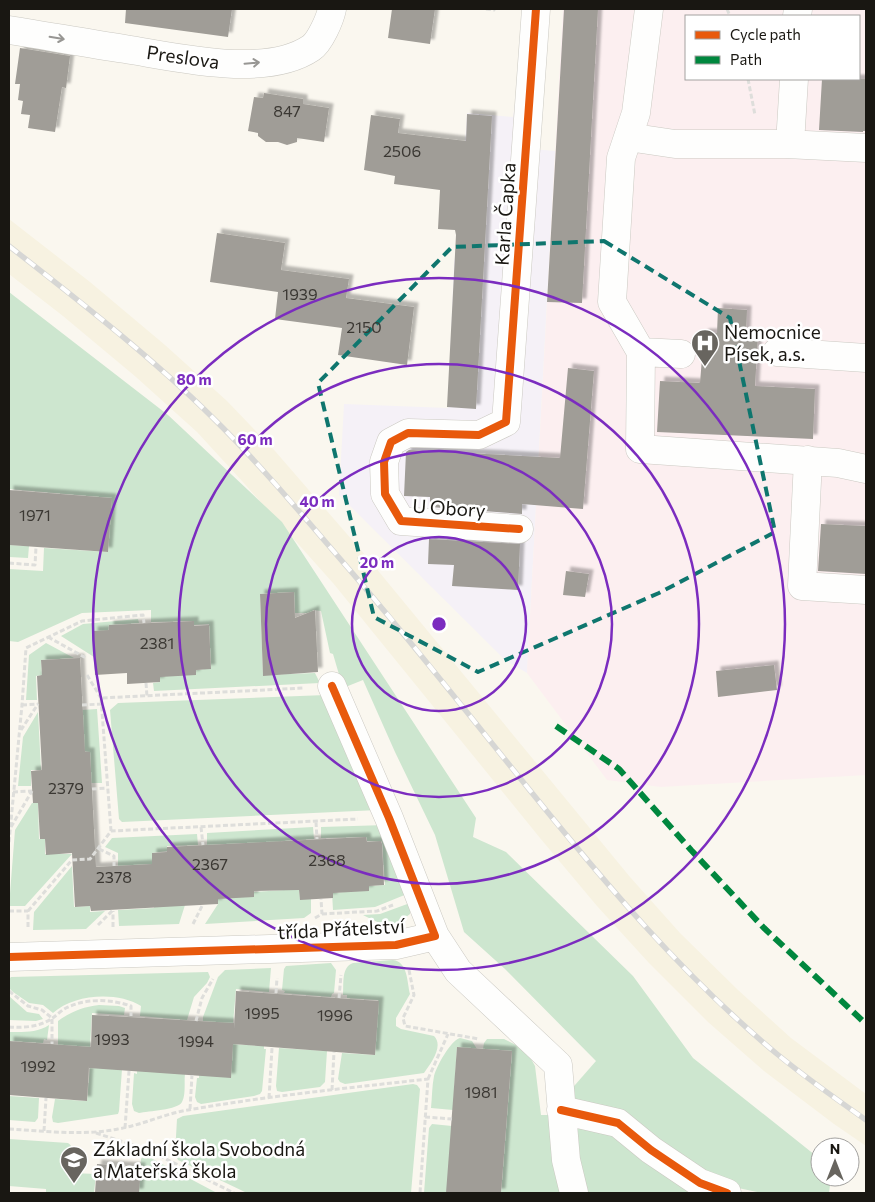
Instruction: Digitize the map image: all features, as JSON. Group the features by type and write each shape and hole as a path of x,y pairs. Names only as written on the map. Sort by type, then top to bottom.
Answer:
{"street":[{"name":"Preslova","path":"9,30 206,62 244,64 283,60 312,48 330,20 332,9"},
{"name":"Karla Čapka","path":"506,422 536,9"},
{"path":"649,9 636,114 621,158 612,302 641,352 640,449 808,460 838,463 866,469"},
{"path":"790,144 794,80"},
{"path":"628,136 675,144 790,144 866,148"},
{"path":"641,352 681,354"},
{"path":"777,352 866,358"},
{"name":"U Obory","path":"506,422 479,435 408,433 391,442 384,462 385,494 401,521 519,529"},
{"path":"808,460 802,586 866,590"},
{"name":"třída Přátelství","path":"9,957 396,945 435,936 389,818 332,686"},
{"path":"435,936 458,971 558,1065 566,1160 574,1193"},
{"path":"561,1110 618,1123 651,1150 700,1183 727,1193"}],"path":[{"path":"486,9 494,9"},
{"path":"748,80 754,107 758,144"},
{"path":"9,563 34,565 36,547"},
{"path":"9,842 26,648 82,620 143,615 144,623"},
{"path":"47,637 86,658"},
{"path":"28,934 28,911 72,860 90,859 111,831 102,704 101,698 87,675"},
{"path":"146,683 146,696"},
{"path":"101,698 332,686"},
{"path":"19,733 38,704 22,705"},
{"path":"82,705 102,704"},
{"path":"92,789 107,788"},
{"path":"10,828 32,791 13,792"},
{"path":"111,831 389,818"},
{"path":"316,822 317,839"},
{"path":"201,827 203,845"},
{"path":"99,848 114,856 114,866"},
{"path":"322,914 378,911 419,895"},
{"path":"190,929 202,904"},
{"path":"96,927 113,910 112,931"},
{"path":"9,911 28,911"},
{"path":"409,966 414,995 403,1018 406,1026 479,1039"},
{"path":"339,998 341,969"},
{"path":"196,1021 202,998 215,974"},
{"path":"9,991 28,1006 42,1010 52,1018"},
{"path":"9,1027 19,1028 40,1025 65,1008 81,1002 120,1002 131,1006 131,1016"},
{"path":"52,1018 52,1044"},
{"path":"420,1193 428,1078 448,1034"},
{"path":"269,1098 272,1048"},
{"path":"332,1090 334,1052"},
{"path":"125,1128 129,1071"},
{"path":"190,1110 192,1075"},
{"path":"9,1129 95,1133 125,1128 190,1110 428,1078"},
{"path":"44,1132 46,1098"},
{"path":"425,1117 452,1119"},
{"path":"95,1133 148,1150 234,1193"}],"highlighted area":[{"path":"604,241 730,318 775,532 659,593 478,672 374,617 318,383 452,247"}],"shaded area":[{"name":"Nemocnice Písek, a.s.","path":"563,9 866,9 866,775 661,787 607,780 527,673"},
{"path":"515,103 535,104 532,149 555,151 527,673 505,660 339,495 344,404 448,408 454,262 458,246 467,113 513,117"},
{"path":"9,219 90,282 165,345 227,401 275,451 366,556 630,877 680,933 738,990 791,1038 866,1094 866,1146 860,1142 860,1137 853,1137 764,1071 708,1022 649,963 597,906 540,838 333,583 197,432 136,377 9,274"}],"green space":[{"path":"9,292 168,415 282,522 476,818 473,837 506,852 633,976 693,1058 810,1151 810,1187 830,1187 829,1193 762,1193 738,1188 569,1107 568,1093 596,1061 505,969 464,932 435,835 363,680 343,688 333,654 330,653 321,611 313,610 313,613 295,613 294,592 260,594 263,675 315,673 320,683 154,691 153,683 160,682 160,676 211,668 209,624 193,625 192,621 151,622 151,610 82,613 18,642 9,641 9,569 43,571 44,548 108,552 111,498 9,489"},
{"path":"9,545 29,546 28,558 9,557"},
{"path":"138,619 139,623 109,625 108,631 94,631 94,657 61,636 83,624"},
{"path":"46,643 74,658 41,660 42,675 36,676 37,700 26,700 29,655"},
{"path":"326,695 378,810 122,822 119,819 110,710 118,703"},
{"path":"97,709 102,783 91,783 90,752 84,751 82,710"},
{"path":"38,712 41,770 31,770 31,786 18,786 23,737"},
{"path":"32,803 38,803 39,839 45,839 45,854 72,854 25,906 9,906 15,830"},
{"path":"386,825 407,894 375,907 333,910 332,893 369,890 368,886 385,885 382,842 367,841 366,837 321,838 321,827"},
{"path":"313,827 314,839 281,841 281,846 251,843 207,845 207,833"},
{"path":"197,834 198,845 167,846 167,851 152,853 152,864 118,866 118,853 105,847 112,838"},
{"path":"72,866 74,907 90,906 90,912 105,911 86,929 33,930 34,912"},
{"path":"299,889 300,899 311,899 311,913 304,918 205,924 218,904 217,899 254,892"},
{"path":"154,897 185,905 179,924 119,926 118,910 154,908"},
{"path":"410,903 410,914 392,924 382,923 363,915 380,914"},
{"path":"393,960 402,964 404,968 410,994 396,1018 396,1026 401,1029 434,1036 438,1045 435,1054 424,1073 345,1084 340,1082 338,1079 342,1053 375,1055 378,1000 347,998 347,995 343,995 345,972 349,965 353,963"},
{"path":"331,963 336,970 334,993 331,997 284,993 285,991 282,990 286,966"},
{"path":"271,968 269,992 236,989 233,1024 203,1021 218,977 225,970"},
{"path":"208,972 210,977 194,997 187,1020 140,1016 141,1006 120,998 108,997 84,998 72,1002 53,1013 43,1005 29,1003 9,988 9,979 11,977"},
{"path":"9,996 27,1012 39,1014 43,1019 36,1021 9,1020"},
{"path":"99,1005 125,1008 124,1015 92,1013 90,1047 58,1045 58,1021 78,1010"},
{"path":"49,1025 47,1040 44,1039 43,1043 9,1041 9,1032 35,1031"},
{"path":"460,1038 472,1041 477,1049 457,1047 453,1110 431,1108 434,1076 448,1049"},
{"path":"487,1039 504,1039 518,1046 530,1057 535,1066 541,1115 551,1115 560,1193 501,1193 512,1051 483,1049"},
{"path":"232,1044 264,1046 264,1049 266,1049 262,1091 254,1096 201,1104 197,1102 195,1097 197,1078"},
{"path":"279,1048 327,1051 325,1082 320,1087 277,1091"},
{"path":"90,1067 122,1069 118,1114 58,1123 53,1122 55,1099 87,1101"},
{"path":"137,1070 185,1074 182,1102 175,1107 162,1110 139,1113 134,1111 132,1104 134,1073 137,1074"},
{"path":"413,1084 417,1085 420,1089 411,1193 247,1193 178,1160 175,1154 177,1119 183,1116"},
{"path":"9,1096 39,1098 38,1118 35,1122 9,1120"},
{"path":"570,1115 606,1121 710,1193 582,1193"},
{"path":"432,1124 452,1126 447,1193 424,1193 429,1128"},
{"path":"9,1139 68,1143 74,1153 72,1173 96,1174 94,1193 46,1193 46,1189 9,1186"},
{"path":"143,1156 147,1156 217,1193 138,1193 141,1159"}],"building":[{"path":"126,9 232,9 228,37 125,23"},
{"path":"392,9 435,9 430,44 388,38"},
{"path":"564,9 598,9 582,303 547,302"},
{"path":"20,48 70,56 66,88 62,87 55,132 28,128 30,115 21,114 23,101 18,100 20,84 15,84"},
{"path":"866,79 866,131 819,130 822,80"},
{"path":"264,93 303,99 303,104 329,108 324,142 297,138 297,142 287,145 278,142 266,142 258,136 258,133 248,131 254,97 263,98"},
{"path":"467,114 492,116 476,409 447,407 456,235 455,230 438,229 440,190 394,184 395,176 364,170 371,115 400,119 398,133 466,141"},
{"path":"217,233 285,243 281,270 349,279 346,298 414,307 407,365 338,355 342,328 275,319 278,292 210,282"},
{"path":"718,308 747,310 746,335 758,336 755,386 815,389 813,439 657,432 660,381 700,383 704,333 717,333"},
{"path":"568,368 594,371 583,509 522,504 522,514 430,507 430,497 404,496 406,452 409,450 560,458"},
{"path":"9,490 112,498 108,552 9,545"},
{"path":"821,524 866,526 866,574 818,571"},
{"path":"429,539 520,544 518,590 452,586 454,565 428,564"},
{"path":"566,571 589,574 585,597 563,595"},
{"path":"294,592 295,618 315,610 318,672 263,676 260,594"},
{"path":"194,621 194,626 209,625 211,669 196,670 196,675 160,677 160,682 127,684 127,673 95,675 93,631 109,630 109,625"},
{"path":"80,658 85,752 90,752 96,867 152,864 152,853 167,852 167,847 366,837 367,842 381,841 384,885 369,886 369,891 333,893 333,898 300,900 299,890 254,891 254,897 218,899 218,904 91,911 90,906 75,907 72,853 46,855 45,839 40,839 38,803 33,803 31,771 42,770 37,676 42,675 41,660"},
{"path":"774,665 777,690 718,697 716,671"},
{"path":"236,991 379,1001 375,1055 233,1044 231,1078 89,1068 89,1066 87,1101 9,1095 9,1041 91,1047 92,1015 234,1023 234,1029"},
{"path":"457,1047 512,1051 501,1193 446,1193"},
{"path":"97,1164 141,1167 139,1193 95,1193"}],"railway":[{"path":"9,246 138,350 188,394 230,435 282,491 371,595 557,823 646,927 709,993 742,1024 798,1071 866,1120"}],"marked path":[{"path":"556,726 619,769 764,928 866,1024"}],"cycle path":[{"path":"519,529 401,521 385,494 384,462 391,442 408,433 479,435 506,422 536,9"},
{"path":"9,957 396,945 435,936 389,818 332,686"},
{"path":"561,1110 618,1123 651,1150 700,1183 727,1193"}],"place":[{"name":"Nemocnice Písek, a.s.","path":"705,367"},
{"name":"Základní škola Svobodná a Mateřská škola","path":"74,1184"}]}
